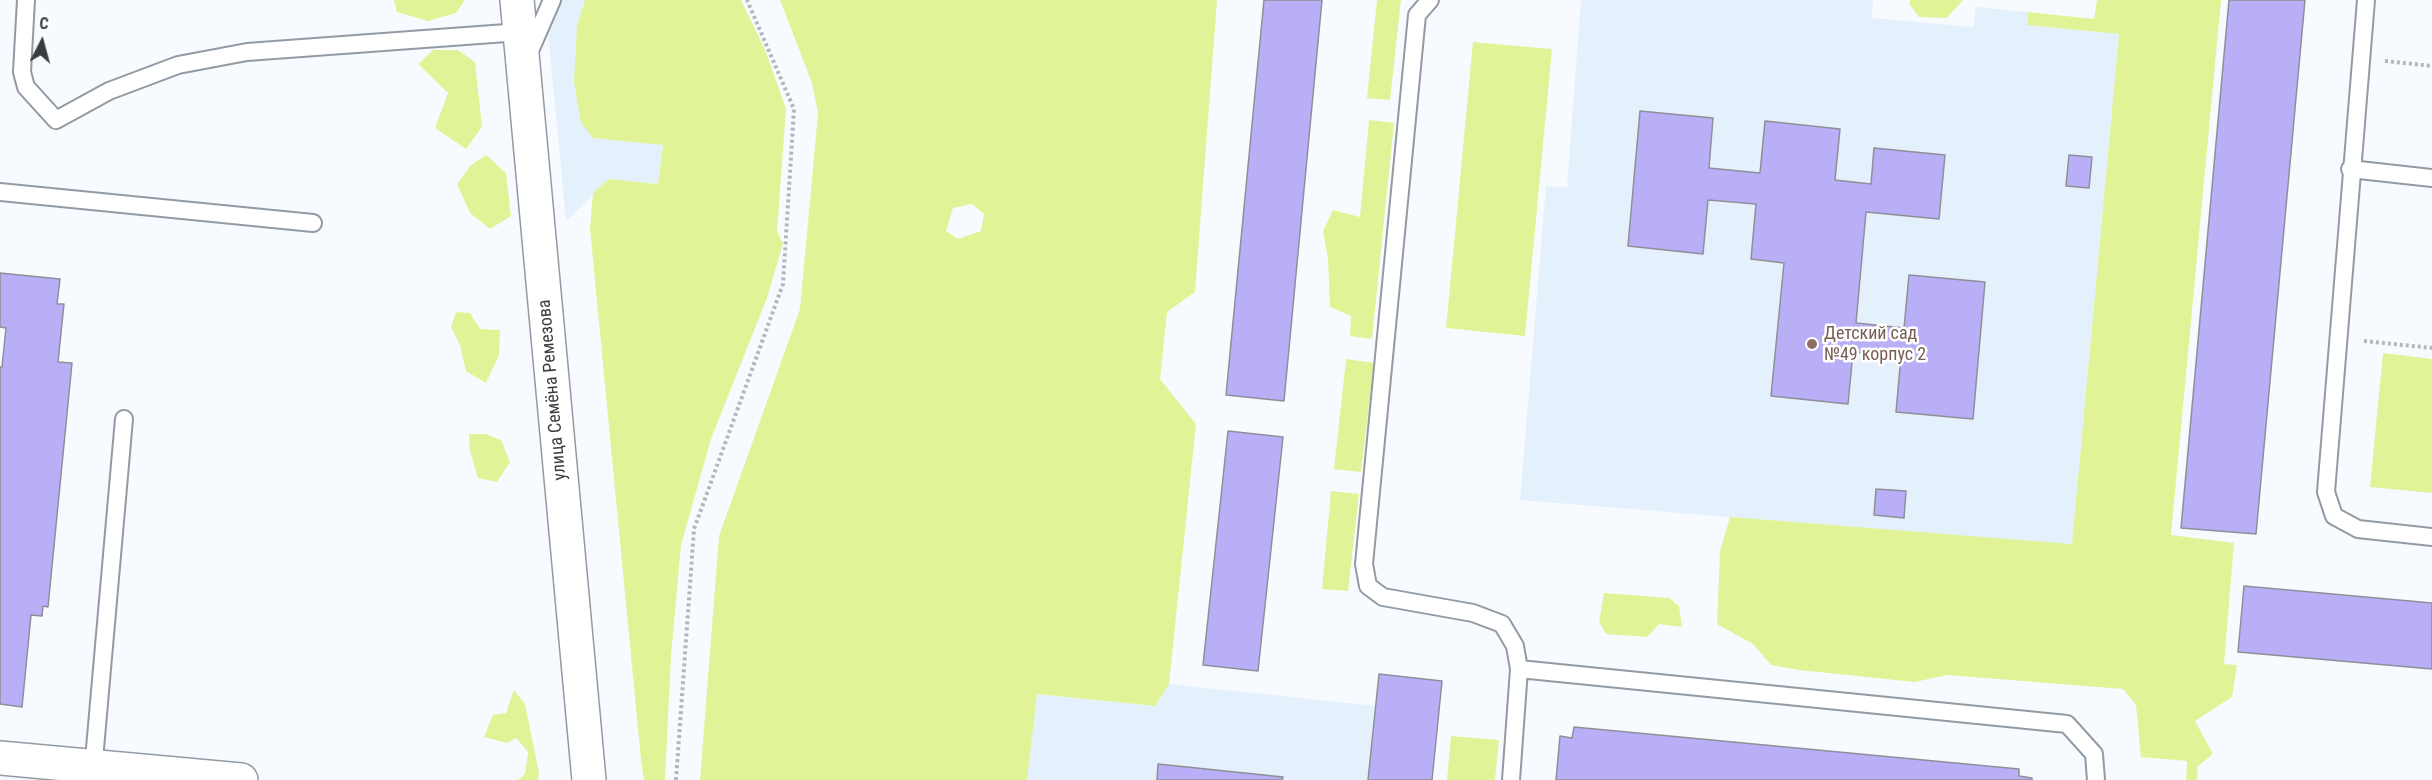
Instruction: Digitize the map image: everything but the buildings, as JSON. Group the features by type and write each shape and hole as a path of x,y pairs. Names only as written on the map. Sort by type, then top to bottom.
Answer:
{"main road":[{"name":"улица Семёна Ремезова","path":"517,0 589,780"},
{"path":"0,758 93,773 241,780"}],"lane":[{"path":"26,0 22,72 26,87 56,120 109,91 178,64 247,52 520,32"},
{"path":"524,65 552,0"},
{"path":"1430,0 1417,15 1364,564 1368,586 1383,597 1473,613 1502,624 1515,646 1519,669 1511,780"},
{"path":"2366,0 2350,169 2325,492 2334,516 2358,529 2432,537"},
{"path":"2350,169 2432,178"},
{"path":"0,192 313,223"},
{"path":"93,773 124,419"},
{"path":"1519,669 2067,724 2094,754 2096,780"}],"path":[{"path":"676,780 694,529 783,284 794,109 747,0"},
{"path":"2361,59 2432,66"},
{"path":"2337,338 2432,348"}],"shaded area":[{"path":"545,0 585,0 577,26 581,123 593,138 663,144 658,184 609,179 566,221"},
{"name":"Детский сад №49 корпус 2","path":"1581,0 1873,0 1872,18 1973,27 1976,7 2028,12 2027,25 2119,34 2072,545 1520,500 1546,186 1567,187"},
{"path":"1169,684 1376,706 1368,780 1027,780 1036,694 1155,706"}],"green space":[{"path":"394,0 465,0 456,13 428,21 397,12"},
{"path":"585,0 741,0 766,52 786,109 777,231 783,244 767,298 711,439 681,545 671,656 665,780 644,780 641,760 590,229 593,193 609,179 658,184 663,145 593,138 581,123 574,82 577,26"},
{"path":"780,0 1217,0 1195,292 1167,312 1160,379 1196,424 1169,684 1155,706 1037,694 1027,780 700,780 719,536 800,309 818,113 812,83","holes":["972,204 984,214 981,231 958,239 946,231 953,208"]},
{"path":"1377,0 1401,0 1390,100 1367,98"},
{"path":"1910,0 1963,0 1947,18 1919,17 1910,5"},
{"path":"2097,0 2221,0 2171,535 2234,543 2224,664 2237,665 2232,697 2195,721 2213,754 2198,766 2197,780 2186,780 2187,761 2141,757 2136,705 2123,689 1947,675 1915,682 1799,670 1771,665 1753,644 1717,624 1720,551 1730,517 2072,544 2119,34 2027,25 2028,12 2094,19"},
{"path":"1473,42 1552,49 1525,336 1446,328"},
{"path":"433,50 458,50 475,62 482,127 466,149 435,128 448,93 418,64"},
{"path":"1369,120 1394,123 1372,339 1350,336 1351,316 1330,307 1328,260 1323,231 1333,210 1360,217"},
{"path":"486,155 506,173 511,216 490,229 470,213 457,184 471,165"},
{"path":"456,312 470,313 480,329 500,330 499,355 486,383 466,371 460,345 451,327"},
{"path":"2383,353 2432,359 2432,493 2370,487"},
{"path":"1346,359 1374,363 1361,472 1334,469"},
{"path":"469,434 486,434 501,440 510,462 497,482 478,478 470,451"},
{"path":"1331,491 1359,494 1348,591 1322,589"},
{"path":"1604,593 1669,598 1679,606 1682,627 1659,624 1647,637 1606,634 1599,622"},
{"path":"514,690 525,704 539,773 538,780 518,780 525,774 528,752 516,738 507,743 484,737 493,715 506,713"},
{"path":"1451,736 1499,740 1495,780 1447,780"}],"place":[{"name":"Детский сад №49 корпус 2","path":"1812,344"}]}
